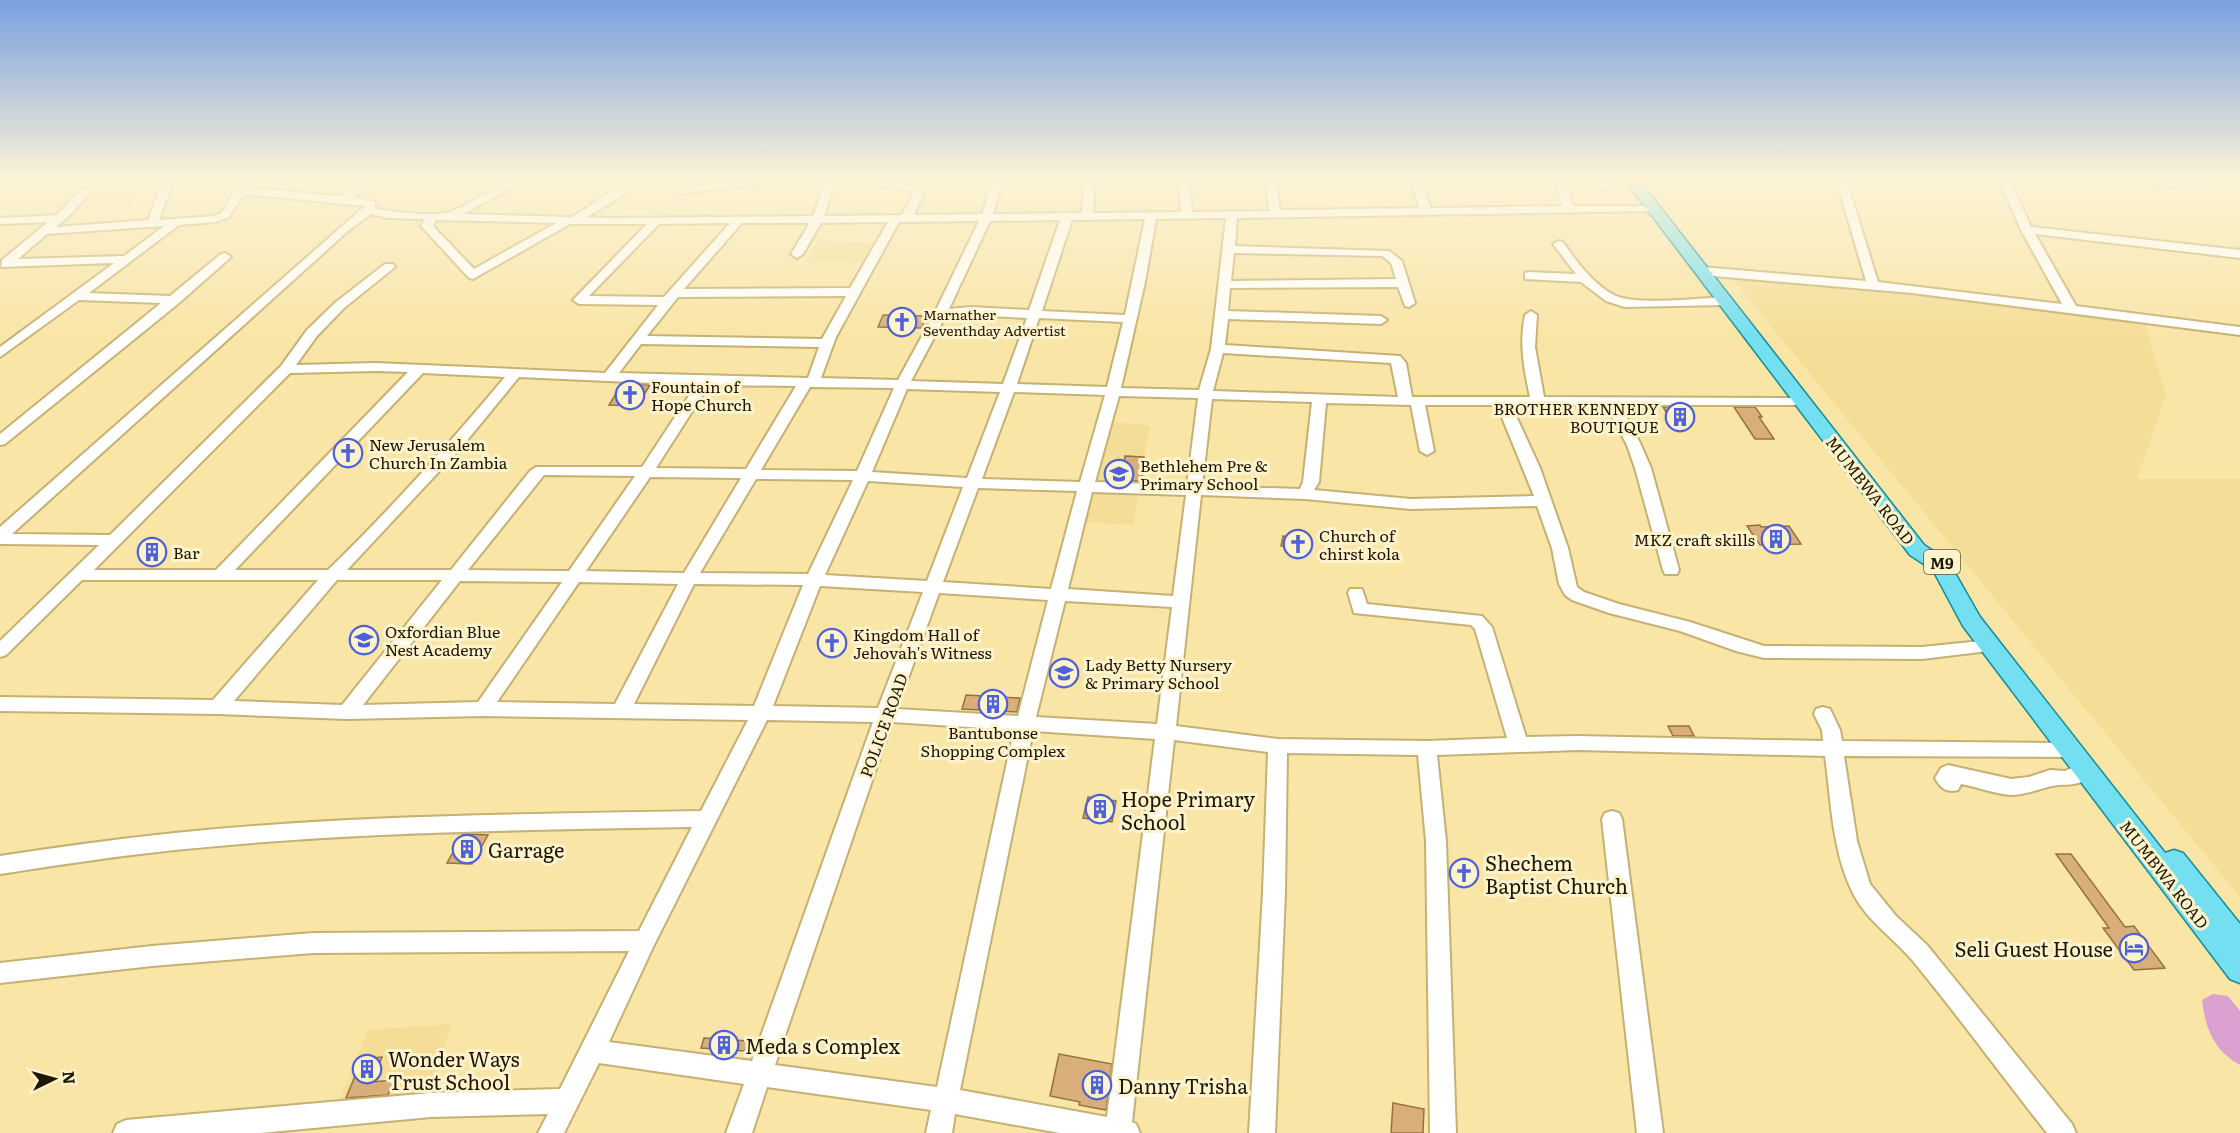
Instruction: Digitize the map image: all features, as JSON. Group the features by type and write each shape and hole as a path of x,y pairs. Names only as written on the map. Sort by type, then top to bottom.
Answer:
{"main road":[{"name":"MUMBWA ROAD","path":"1675,232 1709,271 1726,301 1754,329 1803,401 1917,550 1941,566 1971,621 2240,970"},
{"name":"MUMBWA ROAD","path":"1681,232 1754,329 2240,945"}],"street":[{"path":"3,266 44,232"},
{"path":"0,353 163,232"},
{"path":"0,537 341,232"},
{"path":"433,232 473,275 550,232"},
{"path":"645,232 579,300 854,291"},
{"path":"608,378 670,297 728,232"},
{"path":"797,254 810,232"},
{"path":"621,711 689,578 809,383 854,291 892,232"},
{"path":"551,1133 706,819 762,714 814,580 863,476 902,385 940,314 979,232"},
{"name":"POLICE ROAD","path":"739,1133 885,715 1008,388 1062,232"},
{"path":"939,1133 1025,724 1086,487 1113,393 1148,232"},
{"path":"593,1051 947,1100 1121,1133 1205,395 1218,349 1231,232"},
{"path":"1857,232 1873,285"},
{"path":"2028,232 2071,309"},
{"path":"2044,232 2240,254"},
{"path":"1559,244 1569,260 1610,298 1625,303 1642,304 1726,301"},
{"path":"1229,249 1385,253 1396,261 1409,303"},
{"path":"0,441 225,257"},
{"path":"3,266 126,260"},
{"path":"0,651 218,439 286,369 319,326 340,305 389,267"},
{"path":"1709,271 1873,285 2240,331"},
{"path":"1529,276 1579,276 1589,280"},
{"path":"1224,285 1403,283"},
{"path":"76,296 175,300"},
{"path":"940,314 971,311 1130,320"},
{"path":"1221,315 1381,320"},
{"path":"1531,315 1527,331 1528,357 1538,401"},
{"path":"639,340 827,343"},
{"path":"1218,349 1395,358 1399,363 1426,451"},
{"path":"286,369 376,367 608,378 1411,401 1803,401"},
{"path":"220,575 418,370"},
{"path":"218,706 332,575 375,533 455,446 515,373"},
{"path":"483,709 705,381"},
{"path":"1305,494 1311,482 1318,398"},
{"path":"1610,400 1634,445 1643,468 1671,570"},
{"path":"1502,401 1544,501 1560,548 1567,584 1578,596 1615,609 1684,626 1742,647 1764,652 1922,653 1991,646"},
{"path":"347,712 454,575 535,474 541,470 646,471 751,476 863,476 972,483 1305,494 1411,504 1544,501"},
{"path":"0,537 113,540"},
{"path":"78,575 454,575 814,580 1181,602"},
{"path":"1356,593 1360,609 1476,620 1483,627 1518,746"},
{"path":"0,704 218,706 347,712 483,709 885,715 1165,732 1278,746 1427,748 1576,743 2070,750"},
{"path":"1823,714 1831,730 1847,841 1855,874 1862,890 1888,923 1919,952 2063,1133"},
{"path":"1262,1133 1274,893 1278,746"},
{"path":"1427,748 1436,841 1443,1133"},
{"path":"1951,784 1945,778 1948,773 2011,787 2030,785 2050,778 2068,779 2084,770"},
{"path":"0,865 73,852 303,829 706,819"},
{"path":"1612,819 1650,1133"},
{"path":"0,973 152,956 313,943 645,941"},
{"path":"126,1133 431,1105 567,1101"}],"shaded area":[{"path":"818,241 876,243 866,263 807,261"},
{"path":"1728,274 1929,295 2145,325 2166,395 2137,479 2240,479 2240,897"},
{"name":"Bethlehem Pre & Primary School","path":"1108,421 1150,426 1133,525 1084,522"},
{"path":"2213,994 2228,996 2240,1011 2240,1065 2217,1046 2208,1029 2202,1000"},
{"path":"452,1024 424,1103 336,1109 368,1030"}],"building":[{"name":"Marnather Seventhday Advertist","path":"883,315 926,316 922,328 878,327"},
{"name":"Fountain of Hope Church","path":"622,384 650,385 637,406 609,405"},
{"path":"1663,407 1684,407 1694,422 1673,423"},
{"path":"1734,407 1755,407 1774,439 1755,439"},
{"name":"Bethlehem Pre & Primary School","path":"1125,456 1144,457 1142,481 1122,481"},
{"name":"MKZ craft skills","path":"1760,525 1761,527 1789,526 1801,544 1760,545 1747,526"},
{"name":"Church of chirst kola","path":"1283,536 1308,539 1306,550 1281,546"},
{"name":"Bantubonse Shopping Complex","path":"966,695 1020,698 1017,712 962,709"},
{"path":"1668,726 1689,726 1694,736 1673,736"},
{"name":"Hope Primary School","path":"1088,797 1116,801 1112,822 1083,818"},
{"name":"Garrage","path":"463,834 488,835 472,864 447,863"},
{"path":"2056,854 2071,854 2125,927 2134,926 2165,968 2134,970 2103,928 2109,928"},
{"name":"Meda s Complex","path":"704,1038 748,1041 745,1051 701,1048"},
{"path":"1059,1054 1112,1064 1106,1110 1050,1096"},
{"name":"Wonder Ways Trust School","path":"382,1057 372,1082 394,1080 388,1095 346,1098 362,1059"},
{"path":"1393,1103 1424,1109 1423,1133 1391,1133"}],"place":[{"name":"Marnather Seventhday Advertist","path":"902,322"},
{"name":"Fountain of Hope Church","path":"630,395"},
{"name":"BROTHER KENNEDY BOUTIQUE","path":"1680,417"},
{"name":"New Jerusalem Church In Zambia","path":"348,453"},
{"name":"Bethlehem Pre & Primary School","path":"1119,474"},
{"name":"MKZ craft skills","path":"1776,539"},
{"name":"Church of chirst kola","path":"1298,544"},
{"name":"Bar","path":"152,552"},
{"name":"Oxfordian Blue Nest Academy","path":"364,640"},
{"name":"Kingdom Hall of Jehovah's Witness","path":"832,643"},
{"name":"Lady Betty Nursery & Primary School","path":"1064,673"},
{"name":"Bantubonse Shopping Complex","path":"993,704"},
{"name":"Hope Primary School","path":"1100,809"},
{"name":"Garrage","path":"467,849"},
{"name":"Shechem Baptist Church","path":"1464,873"},
{"name":"Seli Guest House","path":"2134,948"},
{"name":"Meda s Complex","path":"724,1045"},
{"name":"Wonder Ways Trust School","path":"367,1069"},
{"name":"Danny Trisha","path":"1097,1085"}]}
